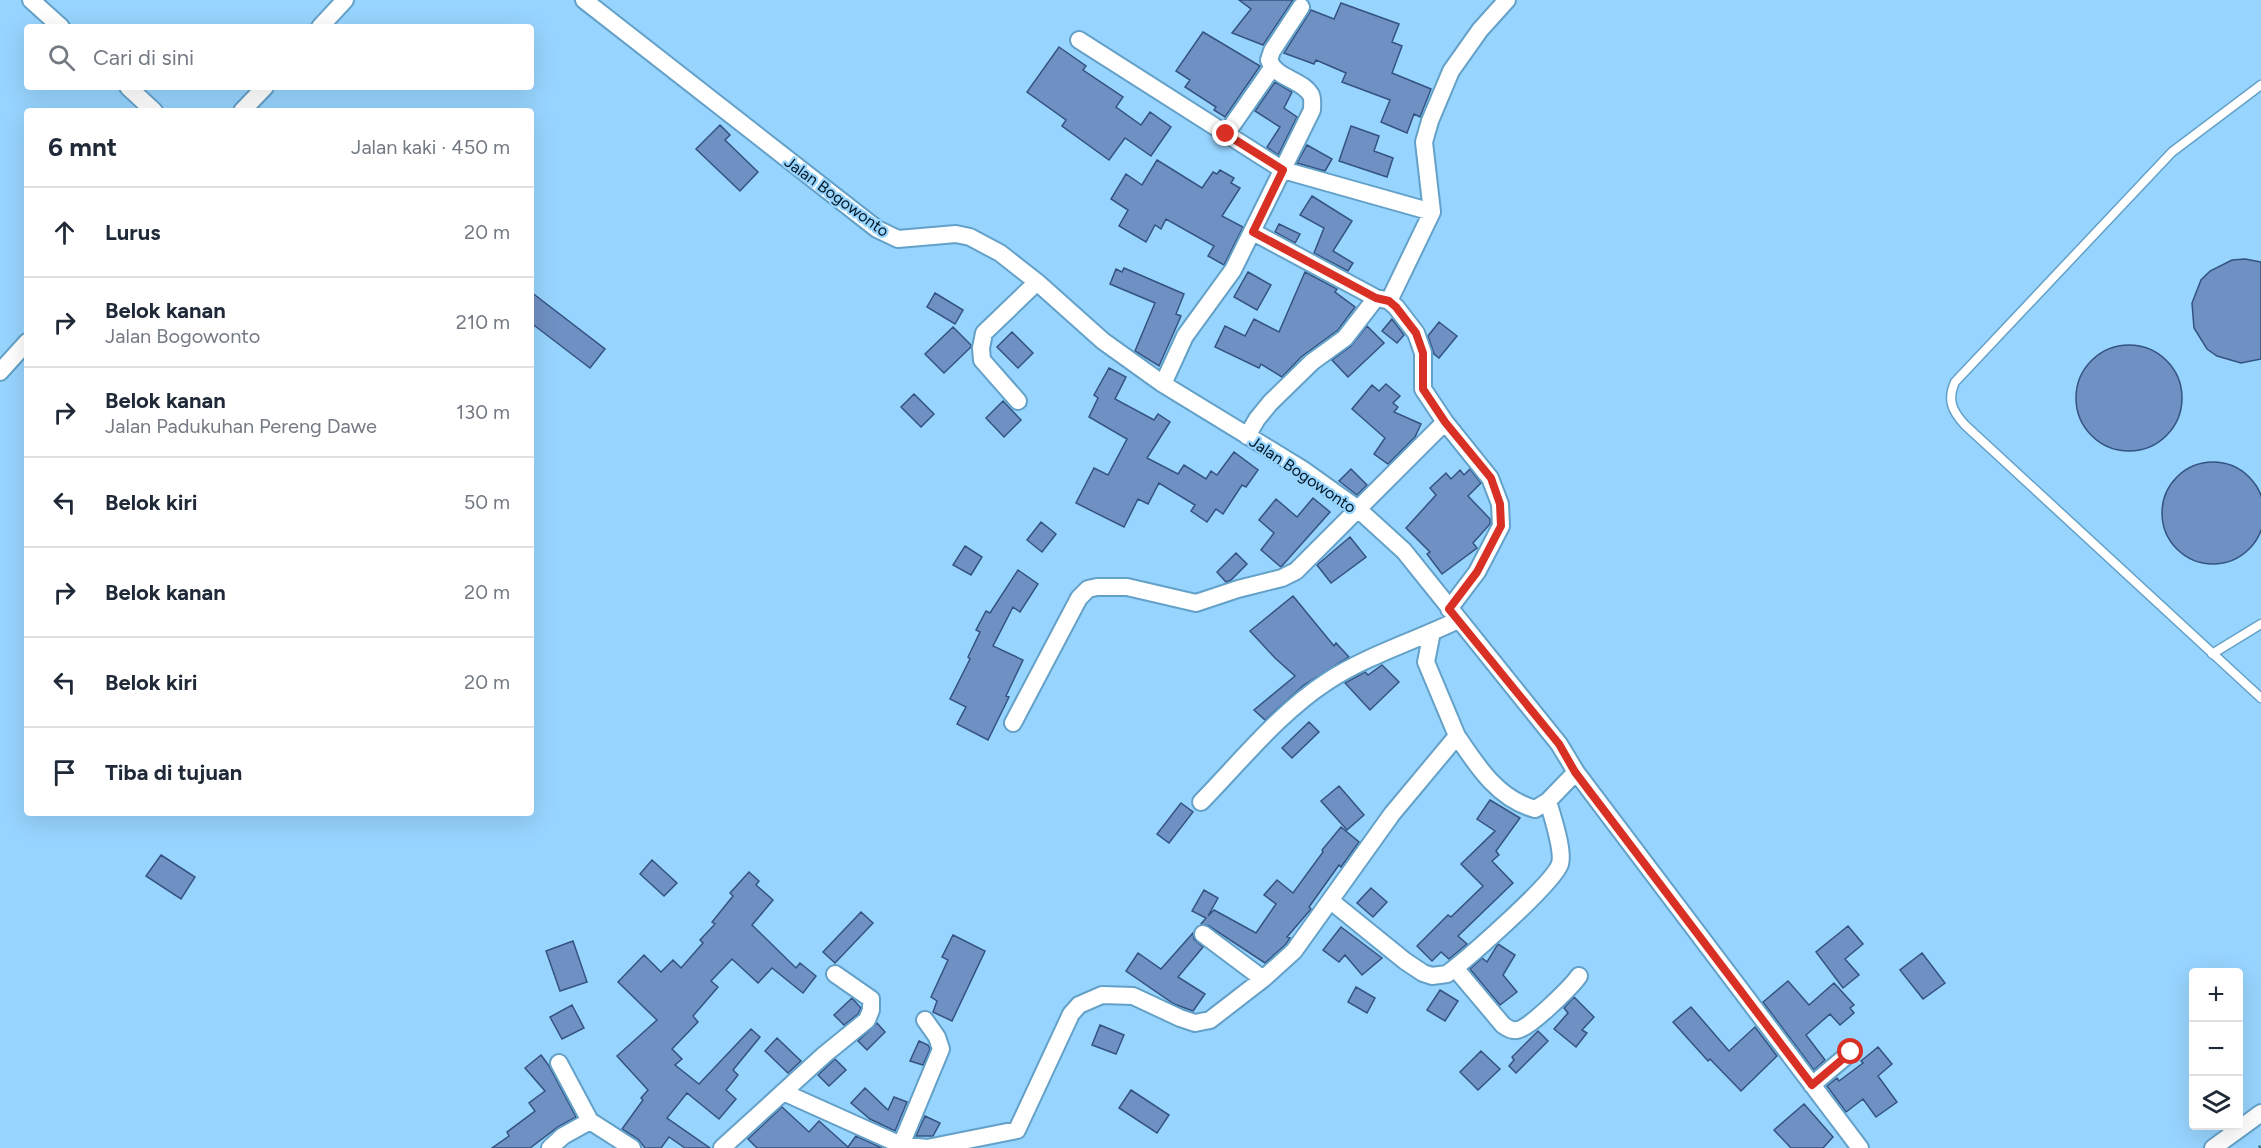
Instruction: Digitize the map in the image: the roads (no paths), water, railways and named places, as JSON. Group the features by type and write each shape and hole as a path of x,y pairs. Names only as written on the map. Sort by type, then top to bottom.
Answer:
{"street":[{"path":"31,0 58,24"},
{"path":"323,24 345,0"},
{"name":"Jalan Bogowonto","path":"584,0 887,236 898,239 956,234 970,237 1000,253 1037,282 1103,341 1163,384 1302,469 1358,509 1404,551 1453,615 1559,744 1575,772 1860,1148"},
{"path":"1246,436 1270,403 1312,362 1344,338 1382,299 1432,212 1424,142 1430,121 1451,72 1480,30 1507,0"},
{"path":"1163,384 1185,336 1233,270 1312,110 1312,99 1305,89 1272,68 1269,60 1301,7"},
{"path":"1079,40 1283,170 1432,212"},
{"path":"1226,134 1272,68"},
{"path":"131,90 151,108"},
{"path":"245,108 262,90"},
{"path":"1201,802 1290,710 1328,681 1369,658 1432,632 1453,615 1501,526 1500,504 1491,478 1445,422 1423,389 1423,353 1416,333 1396,307 1253,232"},
{"path":"1018,401 982,360 981,340 984,333 1037,282"},
{"path":"0,372 24,345"},
{"path":"1013,723 1079,598 1088,589 1097,586 1127,587 1196,603 1282,578 1296,571 1445,422"},
{"path":"1432,632 1426,662 1458,736 1481,771 1511,800 1535,809 1548,801 1575,772"},
{"path":"783,1092 901,1145 927,1148 1017,1130 1071,1014 1079,1005 1102,995 1133,996 1195,1023 1210,1020 1263,979 1294,951 1392,814 1458,736"},
{"path":"1331,901 1404,961 1423,973 1441,976 1455,968 1541,889 1560,864 1561,853 1548,801"},
{"path":"1203,934 1263,979"},
{"path":"1455,968 1503,1025 1514,1030 1521,1029 1531,1021 1568,990 1579,976"},
{"path":"722,1148 824,1055 867,1020 871,1010 871,999 835,974"},
{"path":"901,1145 941,1049 937,1037 925,1020"},
{"path":"1812,1085 1851,1052"},
{"path":"559,1063 590,1121 632,1148"},
{"path":"2213,1148 2261,1113"},
{"path":"550,1148 563,1136 590,1121"}],"lane":[{"path":"2261,85 2172,152 1955,382 1950,396 1952,408 1965,425 2261,698"},
{"path":"2212,654 2261,624"}]}
